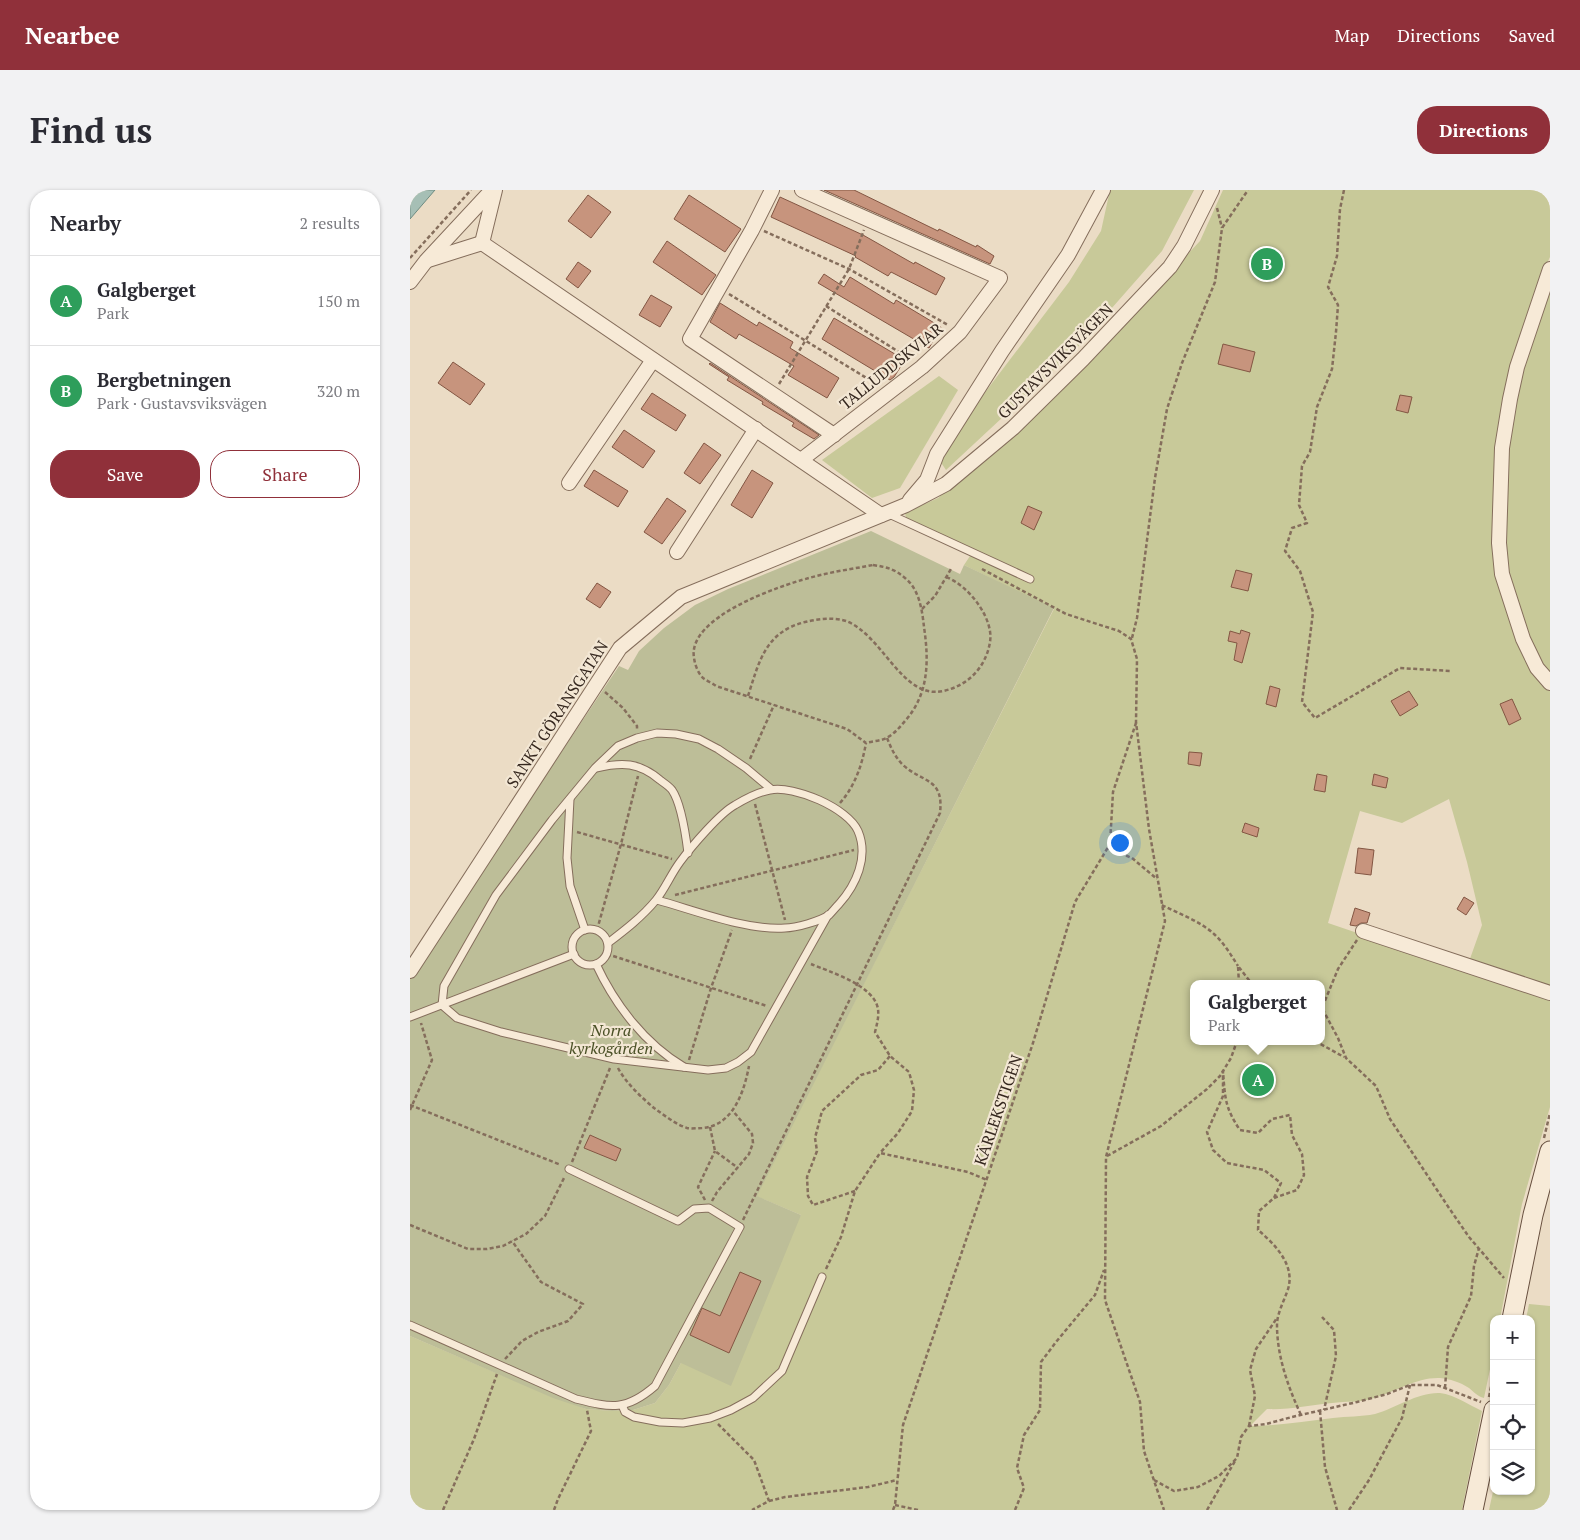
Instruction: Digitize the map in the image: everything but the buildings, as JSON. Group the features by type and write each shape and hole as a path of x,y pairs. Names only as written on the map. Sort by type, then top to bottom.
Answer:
{"main road":[{"path":"1513,1315 1533,1215 1550,1151"},
{"path":"1473,1510 1490,1407"}],"street":[{"path":"482,243 494,190"},
{"path":"410,282 426,261 494,190"},
{"path":"772,190 754,226 690,339 834,435"},
{"name":"TALLUDDSKVIAR","path":"801,460 922,367 960,332 1000,278 802,190"},
{"path":"906,505 927,480 937,454 1002,351 1068,255 1103,190"},
{"name":"GUSTAVSVIKSVÄGEN","path":"884,514 946,484 968,468 1013,428 1083,360 1170,267 1184,246 1212,190"},
{"path":"426,261 482,243"},
{"path":"482,243 756,430 884,514"},
{"path":"1550,269 1517,366 1510,399 1502,448 1499,542 1502,574 1523,639 1537,668 1550,683"},
{"path":"569,483 653,360"},
{"path":"677,552 756,430"},
{"name":"SANKT GÖRANSGATAN","path":"410,971 620,648 681,597 884,514"},
{"path":"1363,931 1550,993"}],"lane":[{"path":"884,514 1030,578"},
{"path":"442,1005 444,986 496,895 595,768 618,746 656,733 676,734 698,739 746,768 771,790"},
{"path":"595,768 616,763 640,767 653,774 672,790 686,832 688,853"},
{"path":"442,1005 457,1018 501,1032 614,1059 686,1069 708,1070 726,1068 751,1052 828,916 844,898 856,880 862,862 862,848 858,830 850,819 836,808 809,796 784,790 771,790 753,795 732,806 712,825 681,861 656,900 639,918 608,943"},
{"path":"570,799 567,858 570,886 585,930"},
{"path":"656,900 735,922 766,928 787,928 828,916"},
{"path":"597,930 606,938 608,943 607,954 605,958 596,964 586,965 580,962 574,954 573,942 580,932 597,930"},
{"path":"410,1017 574,954"},
{"path":"596,964 622,1008 647,1039 668,1058 686,1069"},
{"path":"410,1325 576,1399 595,1404 622,1405 634,1402 655,1386 740,1227 709,1208 694,1209 678,1221 569,1169"},
{"path":"622,1405 626,1412 634,1417 660,1422 683,1423 710,1418 731,1410 753,1398 782,1371 822,1277"}],"path":[{"path":"410,258 470,190"},
{"path":"1164,1510 1144,1451 1140,1402 1105,1300 1106,1157 1165,921 1149,829 1136,722 1137,659 1132,639 1137,618 1155,478 1167,409 1182,363 1215,282 1222,228 1248,190"},
{"path":"1344,190 1340,209 1337,256 1328,287 1338,305 1332,369 1317,406 1310,452 1302,466 1299,505 1307,523 1292,528 1285,551 1300,571 1313,612 1302,702 1315,718 1400,668 1451,671"},
{"path":"773,394 804,340 849,269 868,219"},
{"path":"754,226 849,269 960,332"},
{"path":"719,288 890,392"},
{"path":"826,306 922,367"},
{"path":"873,565 892,569 906,579 915,590 922,610 926,635 924,691 912,714 897,730 887,738 866,743 847,729 716,686 703,677 694,661 693,652 700,634 730,609 756,597 809,578 873,565"},
{"path":"922,610 935,596 951,569"},
{"path":"982,569 1066,614 1119,630 1132,639"},
{"path":"748,696 766,646 781,633 796,624 831,618 846,621 866,632 894,666 924,691 942,691 963,685 976,673 983,662 990,641 988,625 974,596 954,579 946,576"},
{"path":"596,686 623,708 637,726 637,738"},
{"path":"746,768 774,706"},
{"name":"KÄRLEKSTIGEN","path":"893,1510 903,1425 1033,1043 1075,902 1110,844 1113,792 1136,722"},
{"path":"740,1227 856,983 940,813 942,802 939,792 930,782 904,766 894,755 887,738"},
{"path":"836,808 848,794 862,764 866,743"},
{"path":"597,930 640,767"},
{"path":"753,795 787,928"},
{"path":"568,829 681,861"},
{"path":"656,900 862,848"},
{"path":"1108,848 1132,858 1158,880"},
{"path":"1162,905 1215,934 1249,980"},
{"path":"686,1069 711,988 735,922"},
{"path":"1325,1002 1338,969 1363,931"},
{"path":"607,954 776,1009"},
{"path":"803,960 856,983 875,1001 878,1008 875,1032 890,1056 909,1072 914,1090 912,1111 898,1133 880,1153 855,1191 841,1237 822,1277"},
{"path":"1238,966 1239,980"},
{"path":"410,1110 432,1060 419,1014"},
{"path":"1325,1014 1346,1058"},
{"path":"1106,1157 1161,1126 1207,1089 1223,1071 1231,1058 1236,1045"},
{"path":"1322,1045 1346,1058 1376,1086 1390,1119 1448,1208 1505,1278"},
{"path":"614,1059 622,1076 647,1102 668,1118 688,1129 710,1127 721,1122 733,1111 747,1076 751,1052"},
{"path":"855,1191 813,1205 808,1196 807,1178 817,1151 815,1138 817,1126 822,1111 835,1098 862,1075 878,1070 890,1056"},
{"path":"410,1224 468,1249 487,1249 504,1246 526,1234 545,1216 569,1169 614,1059"},
{"path":"1223,1071 1223,1096 1208,1132 1213,1150 1227,1163 1264,1170 1281,1183 1274,1198"},
{"path":"1207,1510 1237,1458 1241,1438 1250,1426 1254,1396 1250,1370 1256,1349 1278,1316 1288,1290 1289,1276 1284,1258 1275,1244 1258,1230 1259,1211 1274,1198 1297,1190 1304,1175 1302,1154 1292,1135 1290,1115 1272,1119 1258,1133 1240,1130 1225,1102 1223,1071"},
{"path":"411,1106 569,1169"},
{"path":"709,1208 717,1192 750,1154 753,1143 752,1134 733,1111"},
{"path":"709,1208 698,1186 715,1151 710,1127"},
{"path":"715,1151 738,1168"},
{"path":"880,1153 968,1172 986,1180"},
{"path":"1445,1388 1448,1347 1471,1296 1474,1266 1479,1248"},
{"path":"1015,1510 1024,1488 1017,1468 1024,1435 1040,1410 1042,1362 1094,1295 1104,1268"},
{"path":"1278,1316 1279,1350 1293,1398 1301,1415"},
{"path":"1322,1317 1334,1330 1336,1356 1324,1410"},
{"path":"1250,1426 1266,1424 1387,1394 1410,1385 1436,1385 1490,1407"},
{"path":"1349,1510 1369,1480 1402,1418 1410,1385"},
{"path":"554,1510 592,1431 586,1409"},
{"path":"1320,1411 1325,1467 1337,1510"},
{"path":"710,1418 754,1460 769,1501"},
{"path":"1154,1480 1174,1491 1198,1487 1219,1476 1237,1458"},
{"path":"752,1510 769,1501 784,1497 868,1487 897,1480"},
{"path":"895,1505 918,1510"}],"green space":[{"path":"1110,190 1194,190 1162,251 1075,350 946,470 938,458 945,445 1069,282 1101,231"},
{"path":"1223,190 1550,190 1550,257 1540,278 1511,366 1493,542 1532,671 1546,689 1550,690 1550,1107 1522,1204 1501,1315 1490,1315 1490,1369 1484,1398 1459,1382 1444,1378 1431,1378 1364,1401 1267,1409 1250,1426 1370,1415 1432,1393 1440,1393 1462,1400 1482,1411 1462,1510 410,1510 410,1336 586,1409 633,1410 655,1403 669,1385 681,1363 801,1215 756,1196 1054,609 964,565 974,550 907,523 905,513 938,498 1092,356 1200,241","holes":["1449,799 1482,925 1466,970 1328,923 1360,811 1402,823"]},
{"path":"1550,285 1550,675 1536,653 1505,560 1508,444 1523,369"},
{"path":"939,376 958,390 900,488 872,498 822,460"},
{"name":"Norra kyrkogården","path":"871,531 960,574 964,565 1054,608 757,1196 801,1215 731,1386 681,1363 669,1385 655,1403 633,1410 586,1409 553,1398 410,1336 410,978 619,666 628,670 639,651 664,628 695,605 728,589"},
{"path":"1529,1304 1550,1306 1550,1510 1489,1510 1492,1495 1535,1495 1535,1315 1527,1315"}],"shaded area":[{"path":"410,190 435,190 410,219"}],"place":[{"name":"Bergbetningen","path":"1267,264"},
{"name":"Galgberget","path":"1258,1080"}]}
